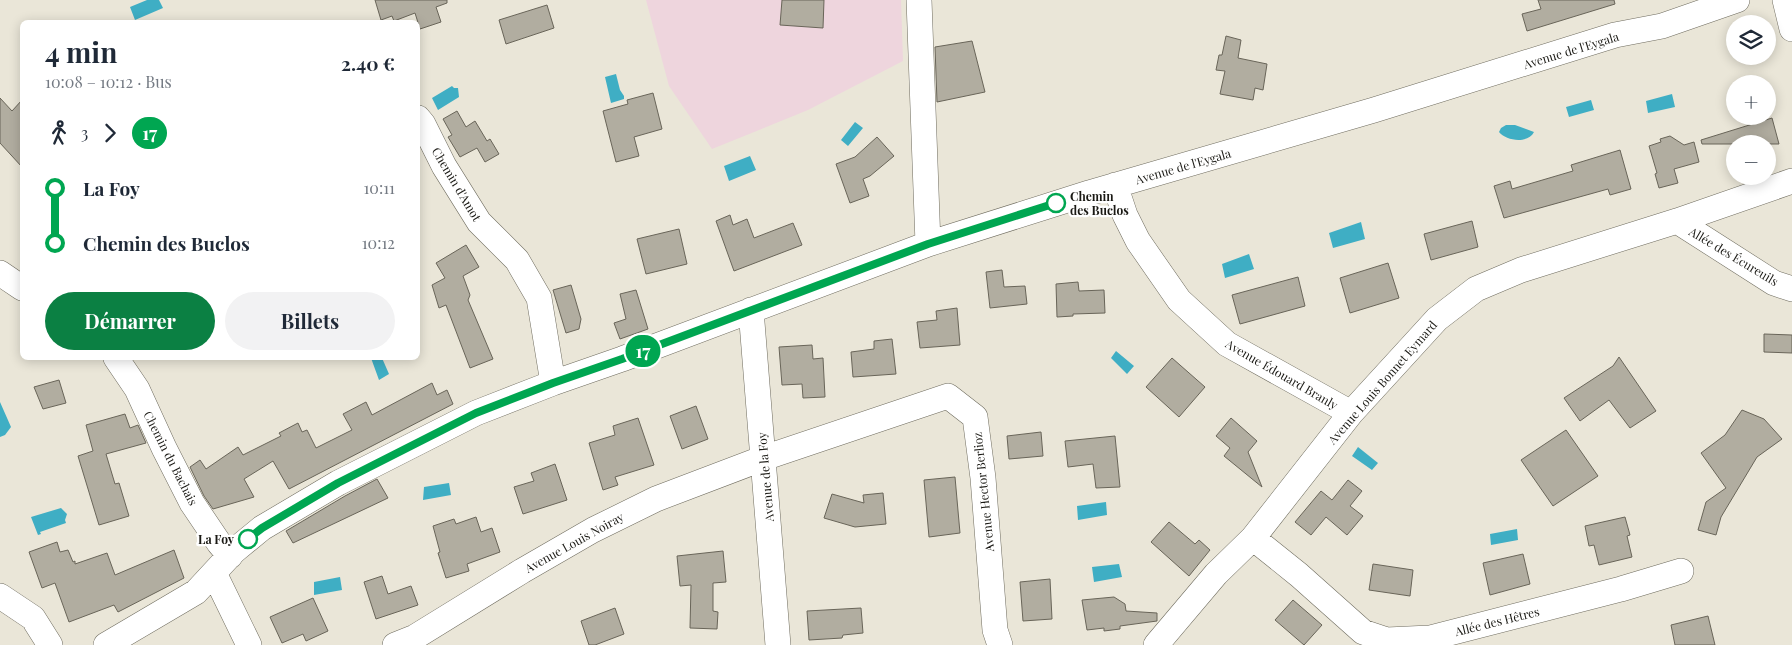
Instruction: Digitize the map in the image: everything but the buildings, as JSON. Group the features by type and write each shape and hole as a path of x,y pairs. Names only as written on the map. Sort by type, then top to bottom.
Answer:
{"street":[{"path":"920,0 928,244"},
{"name":"Avenue de l'Eygala","path":"106,645 131,638 196,592 234,551 262,528 338,483 476,413 928,244 1115,185 1383,107 1614,35 1662,26 1737,0"},
{"path":"1785,0 1792,29"},
{"name":"Chemin d'Amot","path":"420,120 444,166 479,222 517,260 539,298 553,383"},
{"name":"Avenue Louis Bonnet Eymard","path":"1156,645 1216,574 1253,538 1350,413 1437,318 1476,289 1521,270 1676,221 1792,181"},
{"name":"Avenue Édouard Branly","path":"1115,185 1125,215 1138,241 1179,300 1227,344 1350,413"},
{"name":"Allée des Écureuils","path":"1676,221 1774,283 1792,289"},
{"path":"0,274 20,287"},
{"name":"Avenue de la Foy","path":"751,310 778,645"},
{"name":"Chemin du Bachais","path":"117,360 138,389 164,448 192,502 219,543 222,564 248,645"},
{"name":"Avenue Hector Berlioz","path":"764,458 948,396 976,416 984,478 995,630 1000,645"},
{"name":"Avenue Louis Noiray","path":"395,645 415,637 593,530 656,499 764,458"},
{"name":"Allée des Hêtres","path":"1253,538 1299,575 1363,632 1387,640 1430,638 1682,571"},
{"path":"0,596 34,618 50,645"}],"shaded area":[{"path":"646,0 901,0 903,61 808,110 712,149 669,86"}],"water":[{"path":"147,0 159,0 163,8 135,20 130,7"},
{"path":"616,74 624,99 611,103 605,77"},
{"path":"452,86 458,88 459,97 438,110 432,98"},
{"path":"1672,94 1675,107 1648,113 1646,101"},
{"path":"1591,100 1594,110 1569,117 1566,107"},
{"path":"855,122 863,128 848,146 841,140"},
{"path":"1506,125 1515,125 1534,132 1531,136 1522,140 1512,139 1499,132"},
{"path":"750,156 756,170 729,181 724,166"},
{"path":"1361,222 1365,239 1333,248 1329,233"},
{"path":"1249,254 1254,269 1225,278 1222,264"},
{"path":"1116,351 1134,366 1127,374 1111,358"},
{"path":"372,360 383,360 389,374 379,380"},
{"path":"0,402 11,427 5,435 0,437"},
{"path":"1358,447 1378,463 1372,470 1352,456"},
{"path":"449,483 451,495 423,500 424,487"},
{"path":"1106,502 1107,515 1078,520 1077,506"},
{"path":"61,508 67,514 66,523 40,532 41,534 38,535 31,517"},
{"path":"1517,529 1518,540 1491,545 1490,534"},
{"path":"1119,564 1122,577 1094,582 1092,567"},
{"path":"340,577 342,590 314,595 314,582"}],"bus line":[{"name":"17","path":"248,539 262,528 338,483 476,413 928,244 1056,203"}],"place":[{"name":"Chemin des Buclos","path":"1056,203"},
{"name":"La Foy","path":"248,539"}]}
